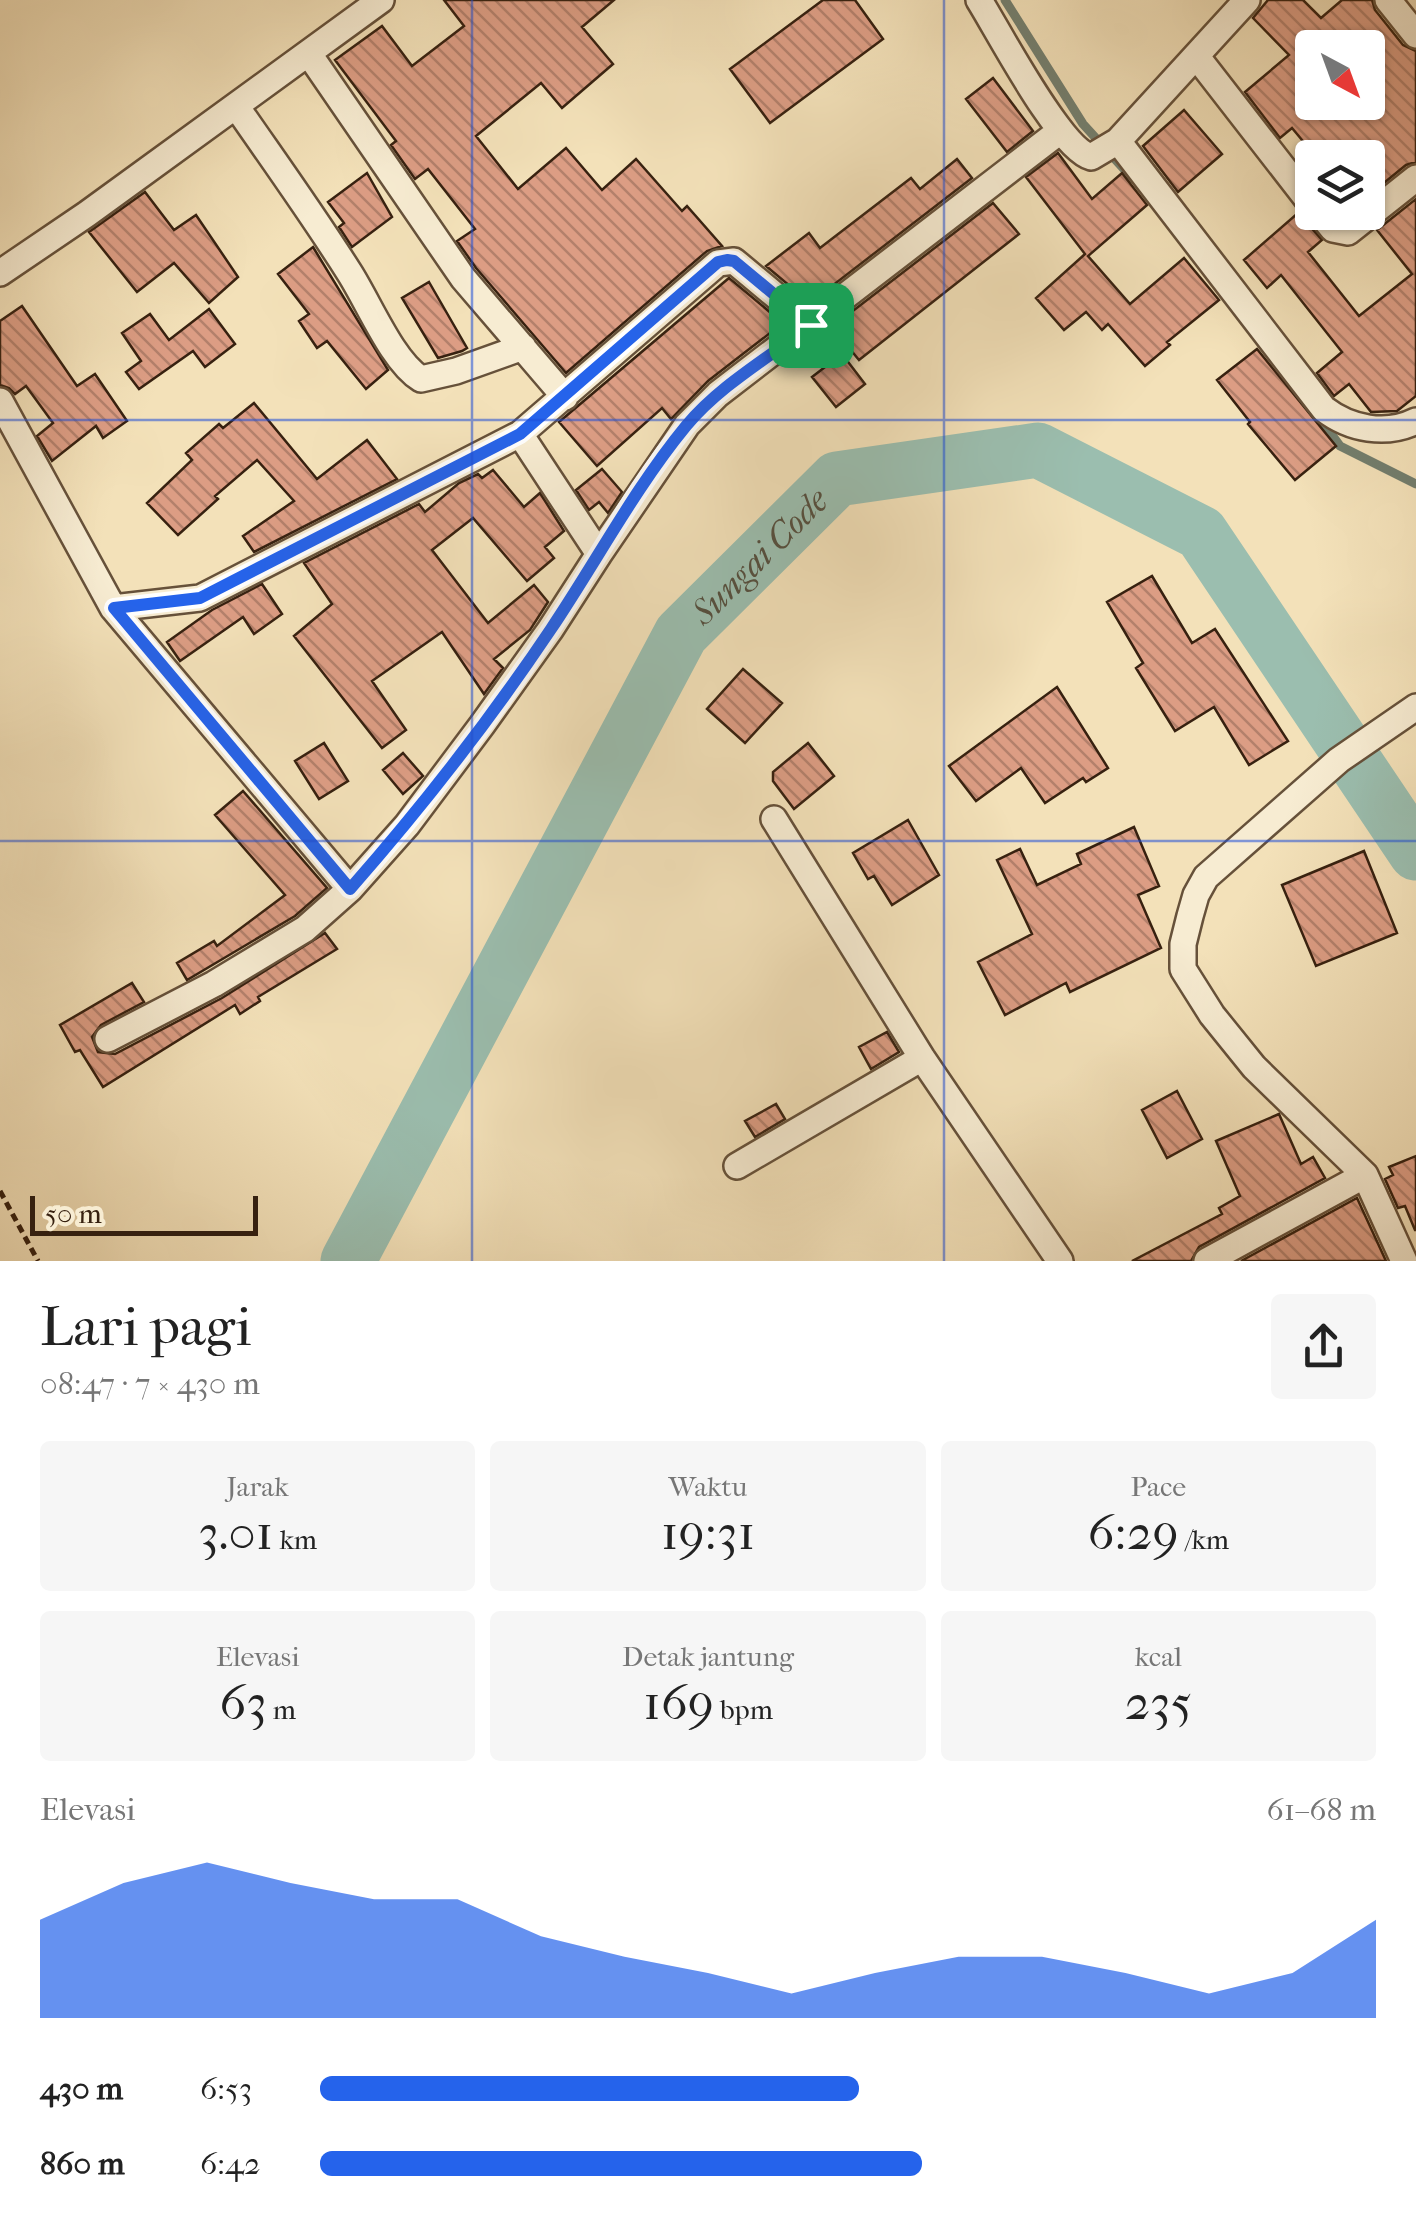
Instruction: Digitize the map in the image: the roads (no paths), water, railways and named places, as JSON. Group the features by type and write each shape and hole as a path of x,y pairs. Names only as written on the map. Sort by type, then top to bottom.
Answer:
{"street":[{"path":"0,273 380,0"},
{"path":"979,0 1060,131 1080,153 1110,147 1247,0"},
{"path":"1388,0 1416,35"},
{"path":"309,54 464,278 565,397"},
{"path":"1197,58 1295,183"},
{"path":"236,106 346,267 397,359 408,371 421,379 523,347"},
{"path":"108,1039 214,984 306,929 350,889 406,825 482,725 687,425 718,394 1060,131"},
{"path":"1110,147 1324,409 1340,421 1372,429 1396,428 1416,420"},
{"path":"1385,203 1416,178"},
{"path":"114,608 200,598 520,434 718,262 734,261 811,325"},
{"path":"0,401 114,608 350,889"},
{"path":"520,434 599,554"},
{"path":"1404,1261 1365,1176 1254,1066 1212,1015 1183,969 1183,944 1196,895 1206,878 1339,760 1415,707"},
{"path":"774,819 922,1058 1060,1261"},
{"path":"737,1166 922,1058"},
{"path":"1207,1261 1365,1176"}],"waterway":[{"path":"1005,0 1083,124 1133,179"},
{"path":"1318,416 1340,446 1416,484"},
{"name":"Sungai Code","path":"348,1261 681,634 837,479 1038,450 1201,533 1416,853"}]}
